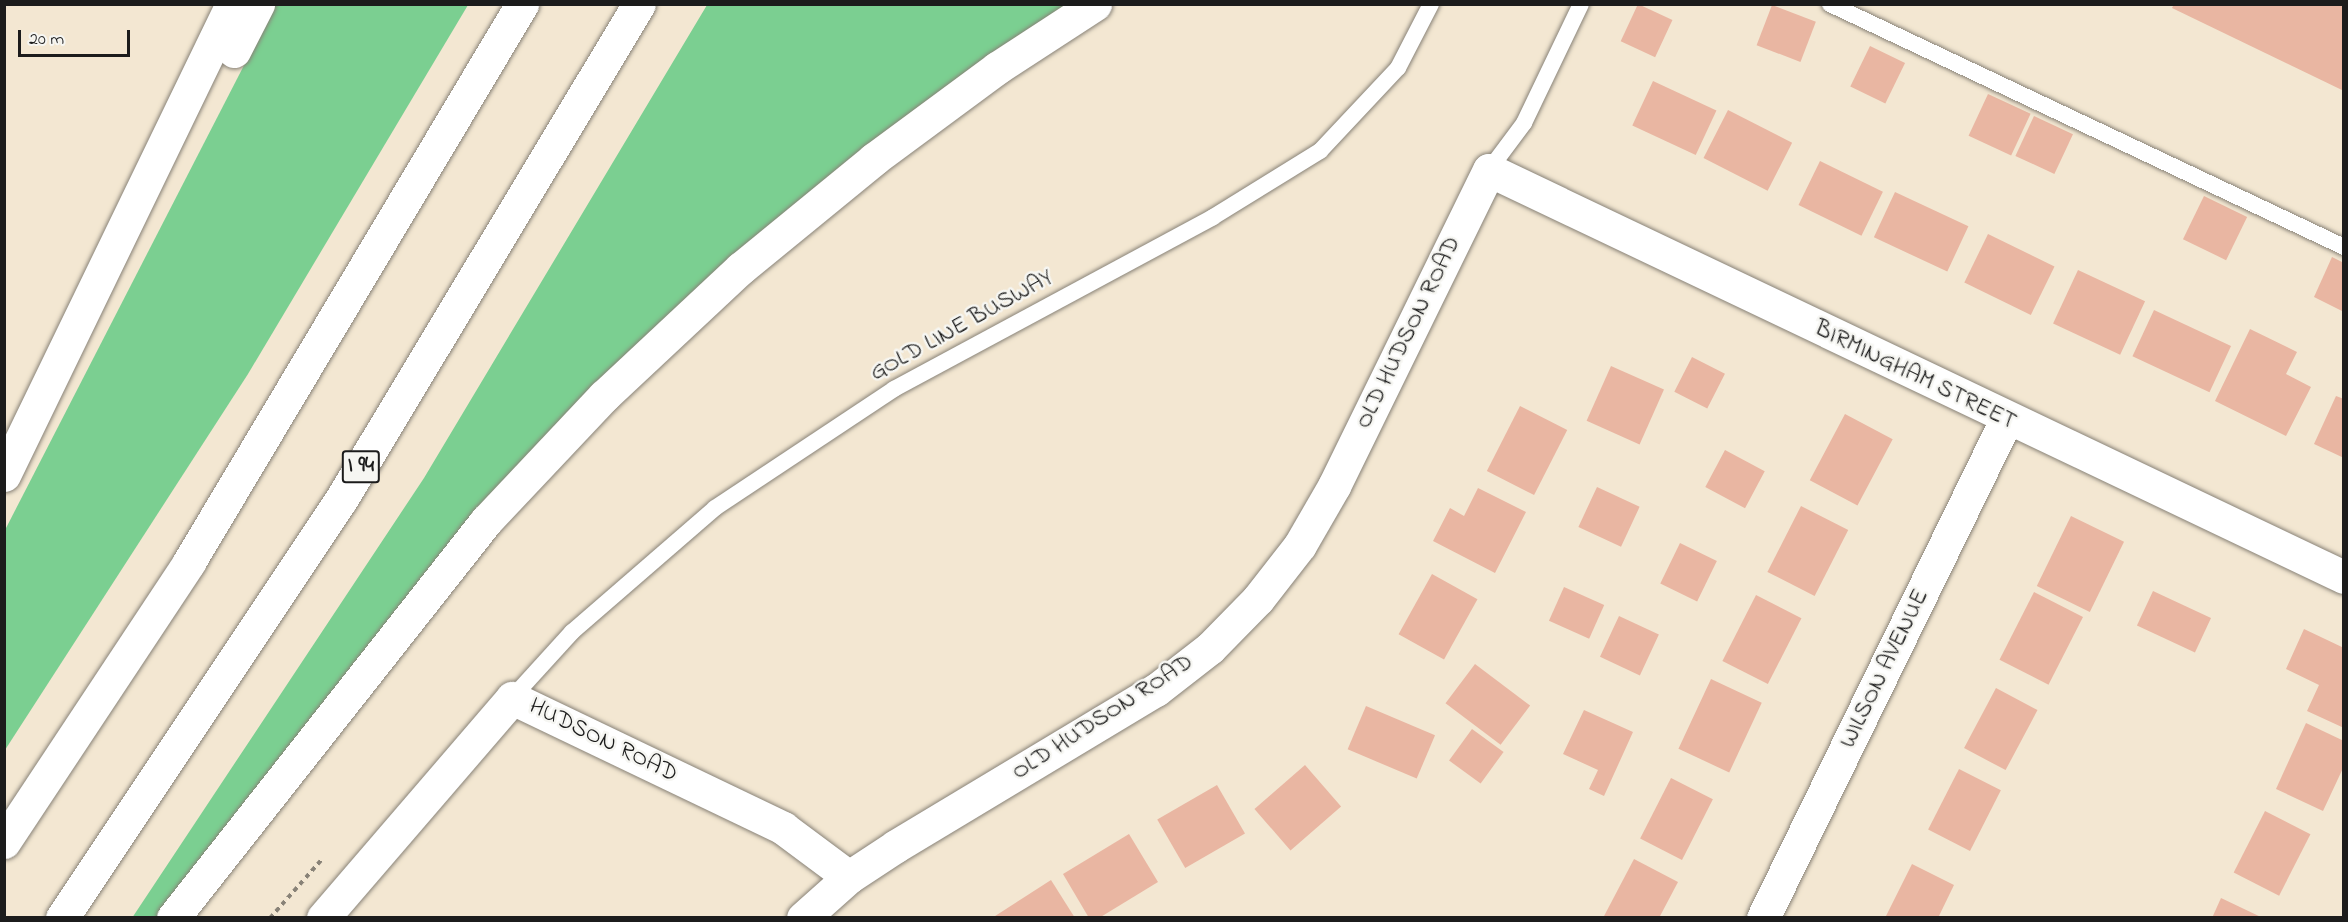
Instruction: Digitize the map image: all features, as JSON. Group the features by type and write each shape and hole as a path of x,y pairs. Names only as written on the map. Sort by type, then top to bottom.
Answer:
{"main road":[{"path":"4,475 144,194 232,4"},
{"path":"144,194 176,163 258,4"},
{"path":"4,842 189,562 522,4"},
{"name":"I 94","path":"62,918 342,498 639,4"},
{"path":"172,918 486,521 604,396 741,268 873,159 997,68 1095,4"},
{"name":"BIRMINGHAM STREET","path":"1489,170 2007,420 2343,577"},
{"name":"OLD HUDSON ROAD","path":"803,918 849,877 1156,690 1210,648 1258,599 1300,545 1334,486 1489,170"},
{"name":"WILSON AVENUE","path":"1763,918 2007,420"},
{"name":"HUDSON ROAD","path":"323,918 512,698 783,828 849,877"}],"lane":[{"name":"GOLD LINE BUSWAY","path":"512,698 572,632 715,508 894,388 1213,217 1320,151 1398,68 1431,4"},
{"path":"1489,170 1524,123 1581,4"},
{"path":"1830,4 2343,247"}],"green space":[{"path":"275,5 468,5 248,374 5,750 5,530"},
{"path":"707,5 1070,5 716,274 159,917 132,918 424,478"}],"building":[{"path":"1638,4 1672,20 1655,57 1621,41"},
{"path":"2174,4 2344,4 2344,91 2172,8"},
{"path":"1772,5 1816,22 1800,62 1757,45"},
{"path":"1870,46 1905,63 1885,104 1850,86"},
{"path":"1653,81 1716,111 1696,155 1632,125"},
{"path":"1988,94 2031,114 2011,156 1969,136"},
{"path":"1728,110 1792,143 1768,191 1703,158"},
{"path":"2034,116 2073,134 2054,174 2015,156"},
{"path":"1820,161 1883,192 1861,236 1799,205"},
{"path":"1895,192 1968,226 1947,272 1874,237"},
{"path":"2204,196 2247,217 2226,260 2183,239"},
{"path":"1988,234 2055,266 2031,315 1964,283"},
{"path":"2332,257 2344,263 2344,312 2314,297"},
{"path":"2078,270 2145,301 2120,355 2053,323"},
{"path":"2154,310 2231,346 2209,392 2132,356"},
{"path":"2250,329 2297,352 2286,374 2311,387 2286,436 2215,401"},
{"path":"1692,357 1725,374 1707,409 1674,392"},
{"path":"1611,366 1664,390 1640,444 1587,421"},
{"path":"2336,396 2344,399 2344,458 2314,444"},
{"path":"1520,406 1567,430 1534,495 1487,471"},
{"path":"1845,414 1893,439 1857,506 1810,480"},
{"path":"1725,450 1765,471 1745,508 1705,487"},
{"path":"1597,487 1640,507 1621,547 1578,527"},
{"path":"1478,488 1526,512 1495,573 1433,541 1450,508 1464,516"},
{"path":"1801,506 1848,530 1815,596 1767,572"},
{"path":"2071,516 2124,542 2090,612 2037,586"},
{"path":"1680,543 1717,561 1697,601 1660,583"},
{"path":"1432,574 1477,599 1444,660 1399,634"},
{"path":"1564,587 1604,605 1589,639 1549,621"},
{"path":"2153,591 2211,618 2195,652 2137,625"},
{"path":"2034,592 2083,617 2049,685 1999,660"},
{"path":"1756,595 1801,618 1768,684 1722,661"},
{"path":"1619,616 1659,635 1640,675 1600,657"},
{"path":"2304,629 2344,648 2344,728 2307,711 2319,685 2286,669"},
{"path":"1475,664 1530,706 1501,745 1446,703"},
{"path":"1711,679 1762,703 1729,772 1678,749"},
{"path":"1996,688 2037,710 2006,770 1964,748"},
{"path":"1366,706 1435,735 1417,779 1348,749"},
{"path":"1584,710 1633,732 1604,796 1589,789 1598,770 1563,754"},
{"path":"2306,723 2344,741 2344,766 2323,811 2276,789"},
{"path":"1472,729 1504,752 1481,783 1449,761"},
{"path":"1305,765 1341,807 1291,850 1254,809"},
{"path":"1959,769 2001,790 1970,851 1928,830"},
{"path":"1671,778 1713,799 1682,860 1640,839"},
{"path":"1217,785 1245,833 1185,868 1157,820"},
{"path":"2265,811 2310,834 2279,896 2234,872"},
{"path":"1129,834 1158,882 1099,918 1089,918 1063,874"},
{"path":"1634,859 1678,882 1659,918 1603,918"},
{"path":"1912,864 1954,885 1938,918 1885,918"},
{"path":"1051,880 1075,918 992,918"},
{"path":"2221,898 2263,918 2212,918"}]}
